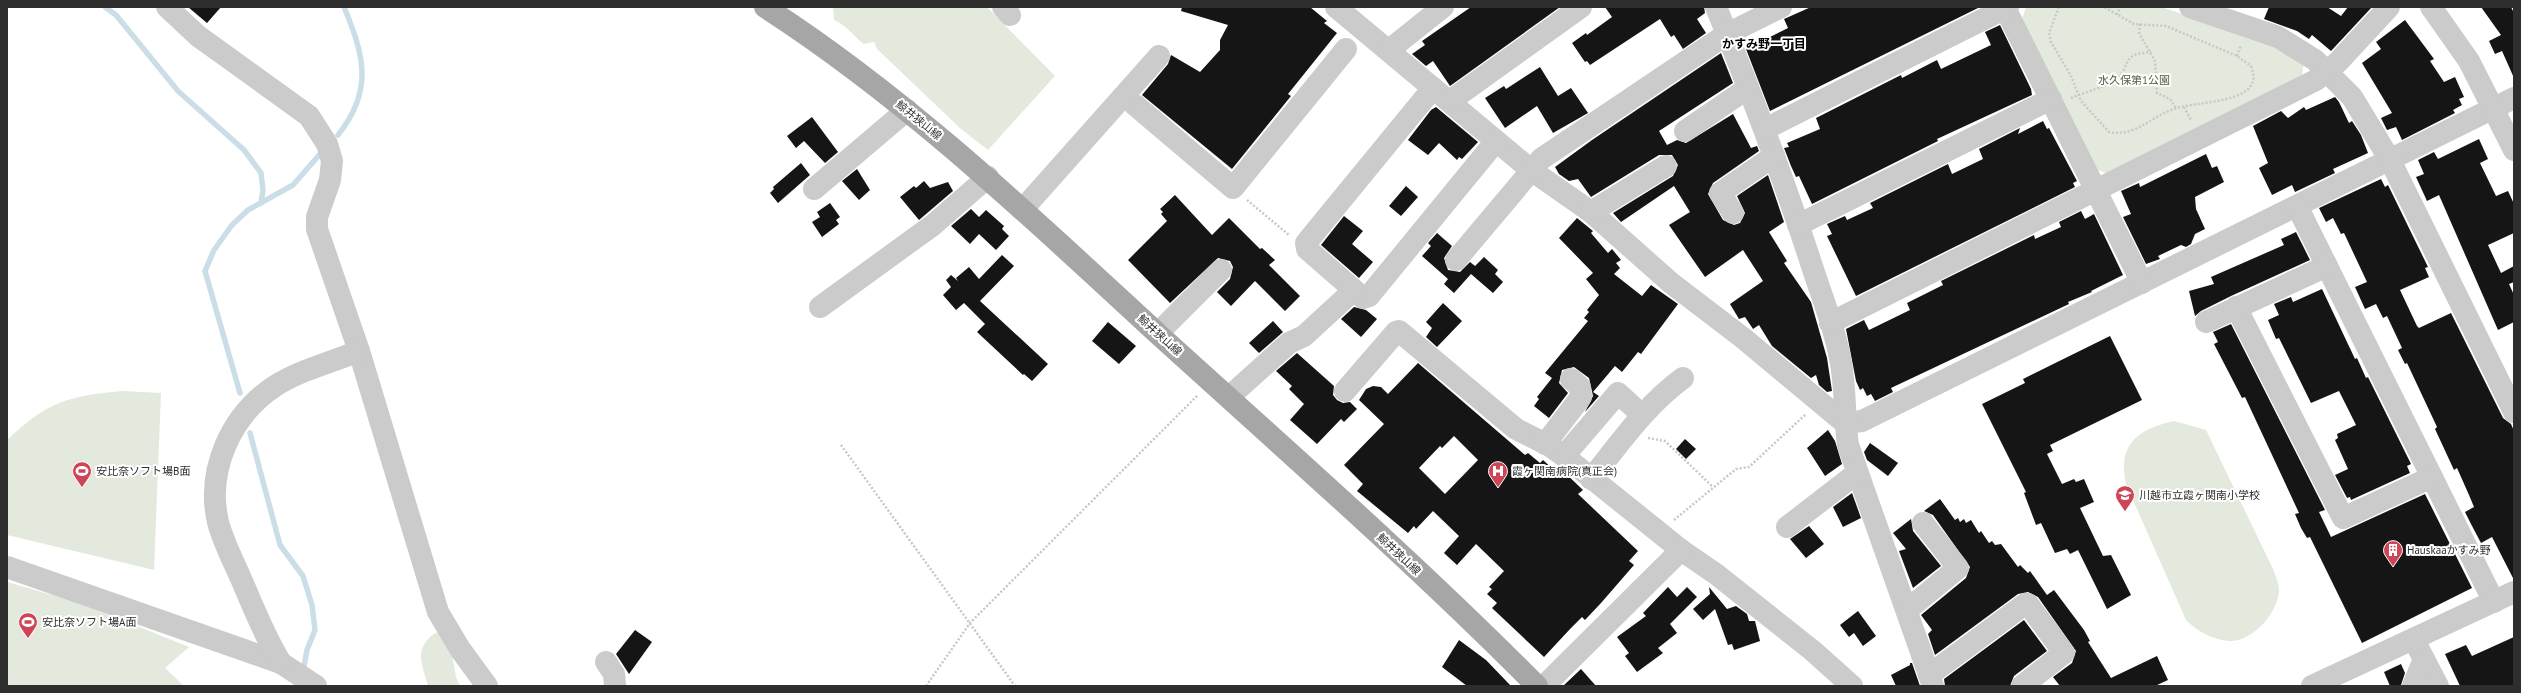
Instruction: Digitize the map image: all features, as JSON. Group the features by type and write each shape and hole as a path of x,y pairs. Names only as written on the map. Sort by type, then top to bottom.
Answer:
{"main road":[{"name":"鯨井狭山線","path":"765,7 856,69 988,177 1229,398 1256,420 1537,686"}],"street":[{"path":"167,7 198,36 309,116 326,144 332,161 330,174 317,217 317,229 359,351 438,612 460,649 487,686"},
{"path":"1336,7 1442,94 1531,170 1591,212 1671,283 1743,338 1818,403 1845,423 1862,421 2514,98"},
{"path":"1389,50 1443,7"},
{"path":"1496,141 1369,296 1363,298 1306,246 1442,94 1581,7"},
{"path":"1716,7 1765,129 1830,323 1840,357 1844,379 1845,423 1848,445 1931,681 2025,604 2028,604 2064,652 2036,682"},
{"path":"1456,260 1531,170 1542,159 1727,34 1781,7"},
{"path":"2190,7 2267,32 2307,54 2327,71 2352,97 2390,160 2514,412"},
{"path":"1830,323 2095,191 2214,129 2277,101 2316,80 2338,62 2389,7"},
{"path":"2431,7 2469,61 2514,150"},
{"path":"1765,129 2007,8 2095,191 2142,282"},
{"path":"1130,100 1233,188 1346,49"},
{"path":"1028,213 1130,100 1159,56"},
{"path":"1685,131 1748,88"},
{"path":"1798,225 2053,103"},
{"path":"814,189 907,110"},
{"path":"1733,213 1720,193 1774,156"},
{"path":"1591,212 1666,166"},
{"path":"820,307 932,225 988,177"},
{"path":"2297,206 2494,602"},
{"path":"2206,322 2327,266"},
{"path":"1158,333 1221,270"},
{"path":"1229,398 1288,343 1304,336 1354,290"},
{"path":"2236,307 2343,518 2432,477"},
{"path":"1345,391 1396,332 1399,331 1516,429 1564,456 1680,550 1716,574 1771,617 1852,686"},
{"path":"281,663 266,638 218,523 215,500 218,471 230,434 258,399 276,385 359,351"},
{"path":"1591,479 1642,415 1662,393 1683,378"},
{"path":"1545,444 1581,397 1580,387 1571,379"},
{"path":"1564,456 1618,393 1642,415"},
{"path":"1787,527 1857,473"},
{"path":"1907,610 1958,568 1923,523"},
{"path":"1544,686 1680,550"},
{"path":"7,567 281,663 316,686"},
{"path":"2312,686 2414,640 2514,592"},
{"path":"2414,640 2438,686"},
{"path":"2413,686 2424,659"},
{"path":"606,662 614,674 615,686"}],"path":[{"path":"2059,7 2049,33 2051,42 2071,76 2081,101 2101,125 2109,132 2121,134 2129,133 2176,108 2240,94 2250,87 2254,78 2251,66 2237,56 2166,26 2140,24 2117,15 2104,7"},
{"path":"2117,15 2120,7"},
{"path":"2140,24 2139,33 2152,52 2157,70 2157,93 2170,99 2176,108"},
{"path":"2053,103 2115,80 2128,58 2137,53 2152,52"},
{"path":"1233,188 1300,244 1306,246"},
{"path":"926,686 970,623 1212,382"},
{"path":"1659,533 1736,469 1749,467 1818,403"},
{"path":"1642,442 1647,437 1665,441 1713,488"},
{"path":"842,445 1015,686"}],"green space":[{"path":"833,7 987,7 1055,76 988,150 961,129 877,49 874,42 864,44 834,20"},
{"name":"水久保第1公園","path":"2026,7 2161,7 2273,44 2304,61 2302,77 2110,174 2097,170 2022,19"},
{"name":"安比奈ソフト場B面","path":"122,391 161,393 154,570 7,535 7,440 34,417 59,403 86,395"},
{"path":"2174,421 2206,430 2278,582 2278,598 2270,616 2247,637 2238,640 2229,641 2211,637 2195,628 2186,620 2126,484 2124,470 2125,458 2133,440 2150,429 2161,424"},
{"path":"7,582 80,603 189,647 165,668 184,686 7,686"},
{"path":"441,631 451,649 456,677 460,686 428,686 421,662 421,654 425,643 434,634"}],"building":[{"path":"188,7 221,7 207,23"},
{"path":"1182,7 1310,7 1327,21 1324,23 1337,33 1288,94 1291,96 1232,169 1142,95 1168,64 1171,55 1200,72 1220,50 1220,40 1228,25 1181,11"},
{"path":"1471,7 1560,7 1450,86 1433,61 1426,66 1412,54 1425,45 1422,41"},
{"path":"1605,7 1704,7 1705,13 1697,19 1706,33 1683,49 1674,35 1671,37 1660,19 1590,65 1587,61 1585,62 1572,43 1586,33 1587,35 1612,17"},
{"path":"1811,7 1980,7 1770,111 1746,49 1788,28 1784,19"},
{"path":"2269,7 2327,7 2341,16 2348,7 2372,7 2331,51 2312,35 2309,39 2297,31 2264,19"},
{"path":"2481,7 2511,7 2514,13 2514,78 2502,51 2495,54 2489,41 2501,35"},
{"path":"2405,20 2434,59 2430,61 2444,82 2455,77 2464,97 2459,99 2462,105 2453,110 2455,113 2402,140 2396,127 2387,130 2381,118 2392,113 2362,63 2381,49 2376,42"},
{"path":"2000,25 2031,89 2032,95 1937,139 1938,141 1812,204 1799,176 1796,177 1791,166 1784,148 1789,147 1787,143 1820,129 1816,118 1901,75 1902,78 1937,60 1941,69 1991,45 1985,32"},
{"path":"1721,53 1733,83 1659,131 1667,145 1677,140 1686,143 1733,114 1751,148 1757,146 1759,151 1713,183 1708,194 1723,220 1734,225 1740,223 1745,213 1737,196 1768,175 1784,222 1769,232 1787,261 1784,263 1811,302 1827,358 1832,391 1827,392 1819,385 1816,375 1811,378 1772,346 1759,325 1753,329 1745,317 1739,319 1730,304 1763,281 1743,250 1705,277 1669,225 1690,212 1674,186 1621,222 1613,213 1673,176 1678,165 1672,155 1659,155 1591,197 1578,179 1569,181 1559,174 1555,167 1592,140"},
{"path":"1540,67 1558,96 1571,88 1588,113 1553,133 1537,106 1505,128 1485,98 1504,86 1506,89"},
{"path":"2335,97 2349,123 2352,121 2361,135 2368,153 2333,169 2335,173 2295,192 2292,185 2272,195 2259,168 2268,163 2253,126 2281,111 2288,118 2304,107 2306,110"},
{"path":"1436,107 1478,142 1462,159 1459,157 1457,160 1439,143 1428,155 1408,140 1431,110"},
{"path":"812,117 838,152 825,163 804,141 796,148 787,136"},
{"path":"2043,121 2047,129 2049,128 2077,181 2073,183 2075,187 1856,296 1827,236 1832,234 1827,224 1845,216 1847,220 1873,208 1870,203 1948,164 1952,174 1983,159 1979,149 2020,128 2018,134"},
{"path":"2479,139 2488,159 2480,163 2496,196 2508,191 2514,204 2514,233 2488,245 2501,273 2514,266 2514,282 2509,284 2514,295 2514,322 2498,330 2439,195 2427,201 2416,177 2424,174 2418,160 2434,152 2438,159"},
{"path":"2206,154 2212,168 2217,166 2224,182 2195,197 2196,209 2205,229 2195,234 2191,244 2186,247 2181,245 2158,256 2160,259 2146,264 2123,217 2131,214 2121,191 2139,183 2140,187"},
{"path":"801,163 810,175 778,203 770,193 774,189 773,187"},
{"path":"857,169 870,190 859,200 842,181"},
{"path":"2381,179 2385,187 2388,185 2428,267 2425,268 2429,277 2400,290 2417,326 2419,328 2451,313 2503,418 2511,424 2514,431 2514,580 2492,537 2481,543 2471,524 2465,512 2474,507 2457,468 2454,470 2435,429 2437,427 2407,363 2405,364 2398,350 2402,348 2387,316 2383,318 2376,304 2365,309 2355,287 2367,282 2344,233 2341,234 2333,218 2326,222 2319,208"},
{"path":"924,181 930,188 948,182 953,191 919,220 900,197 914,186 916,188"},
{"path":"1406,186 1418,197 1401,216 1389,206"},
{"path":"1175,195 1212,235 1229,218 1260,249 1262,248 1275,260 1269,265 1300,296 1285,311 1255,281 1231,306 1217,292 1230,279 1233,267 1230,261 1218,258 1170,303 1128,260 1167,221 1161,214 1163,212 1160,209"},
{"path":"830,203 840,217 836,220 839,224 822,237 812,222 820,217 817,212"},
{"path":"971,209 979,217 986,210 1004,226 1002,229 1009,236 996,250 979,234 970,244 951,226"},
{"path":"2081,211 2085,219 2094,214 2123,275 2091,291 2092,292 2068,302 2069,304 1891,388 1893,392 1875,401 1871,394 1867,396 1863,388 1860,390 1856,381 1846,329 1864,320 1869,330 1910,310 1907,303 1943,285 1941,281 2034,235 2035,239 2061,227 2059,222"},
{"path":"1344,216 1363,231 1352,244 1373,262 1359,278 1321,245"},
{"path":"1577,218 1593,231 1591,233 1608,253 1612,249 1621,260 1616,263 1620,268 1614,274 1642,296 1651,285 1678,304 1641,354 1638,352 1622,372 1615,366 1593,392 1599,396 1585,412 1593,396 1589,378 1574,367 1562,370 1559,383 1568,393 1549,418 1534,406 1539,399 1537,397 1552,378 1545,373 1588,321 1584,318 1589,312 1587,310 1599,295 1586,279 1593,273 1559,238"},
{"path":"2296,232 2310,260 2231,296 2201,311 2195,316 2189,291 2214,284 2211,277 2284,245 2281,239"},
{"path":"1437,233 1452,246 1444,258 1448,270 1460,272 1470,262 1475,266 1484,257 1498,270 1495,274 1503,282 1493,293 1471,274 1454,293 1444,284 1448,279 1422,256 1431,246 1428,243"},
{"path":"1002,255 1014,266 980,301 1048,364 1032,381 1024,374 1023,375 977,332 985,324 964,303 956,310 943,295 951,287 946,280 951,275 958,281 956,278 969,267 979,279"},
{"path":"2322,289 2355,359 2357,358 2366,378 2368,377 2411,464 2407,466 2410,473 2351,500 2350,497 2347,498 2335,475 2348,469 2335,440 2338,438 2337,434 2356,425 2339,391 2311,403 2279,338 2276,339 2268,320 2279,315 2274,304 2291,297 2293,302"},
{"path":"1443,303 1462,321 1437,347 1426,337 1432,328 1426,322"},
{"path":"1354,307 1366,310 1377,319 1361,337 1341,319"},
{"path":"1273,321 1283,332 1259,353 1249,343"},
{"path":"1108,322 1136,346 1119,364 1092,341"},
{"name":"Hauskaaかすみ野","path":"2231,324 2325,510 2319,512 2331,537 2425,494 2472,588 2362,643 2310,537 2307,538 2301,528 2295,514 2299,513 2245,397 2242,398 2214,344 2218,342 2213,332"},
{"path":"2110,336 2142,400 2050,445 2053,451 2047,454 2062,484 2074,479 2076,482 2084,479 2094,502 2080,508 2103,556 2111,555 2131,595 2107,609 2078,550 2070,554 2067,549 2055,553 2041,523 2036,525 2024,493 2026,492 1982,404 2025,383 2023,379"},
{"path":"1297,353 1334,386 1333,395 1337,400 1343,403 1350,402 1357,409 1344,422 1341,419 1317,444 1290,420 1304,404 1289,389 1292,386 1276,371"},
{"name":"霞ヶ関南病院(真正会)","path":"1418,363 1525,455 1528,453 1540,463 1543,460 1555,471 1558,467 1563,471 1583,490 1578,494 1638,551 1629,561 1634,565 1601,603 1585,620 1582,617 1544,657 1492,608 1497,603 1487,594 1492,589 1489,587 1504,571 1476,544 1457,565 1444,553 1459,536 1433,511 1416,529 1414,526 1408,533 1357,491 1363,484 1344,465 1384,424 1359,400 1366,389 1373,386 1381,387 1388,394","holes":["1454,436 1478,460 1445,494 1419,468 1440,446 1442,448"]},
{"path":"1828,430 1835,441 1842,464 1825,476 1807,448"},
{"path":"1685,439 1696,449 1686,459 1676,449"},
{"path":"1870,443 1898,463 1888,476 1867,460 1864,452"},
{"path":"1852,493 1861,518 1843,527 1833,507"},
{"path":"1940,499 1955,520 1958,518 1960,522 1964,519 1966,523 1971,520 1979,533 1981,531 1989,543 1992,541 1995,545 2001,544 2018,567 2020,565 2028,573 2030,571 2047,595 2054,590 2084,630 2090,641 2088,642 2111,678 2157,656 2168,680 2155,686 2060,686 2053,677 2072,663 2076,651 2038,597 2028,592 2018,594 1935,655 1928,634 1932,630 1921,615 1966,578 1970,567 1933,515 1924,511"},
{"path":"1911,519 1913,531 1941,566 1913,588 1899,551 1906,549 1893,533"},
{"path":"1809,526 1824,544 1806,558 1790,539"},
{"path":"1668,587 1677,597 1687,587 1697,597 1670,624 1677,633 1658,648 1663,653 1637,672 1625,656 1629,653 1617,637 1646,616 1643,613"},
{"path":"1709,587 1727,609 1736,606 1747,614 1749,621 1755,621 1760,641 1734,650 1732,644 1728,645 1715,609 1703,620 1693,609 1710,594"},
{"path":"1858,611 1876,636 1863,646 1854,633 1849,637 1840,625"},
{"path":"2024,620 2047,651 2014,676 2010,686 1945,686 1944,679"},
{"path":"635,630 652,642 629,674 616,654"},
{"path":"2514,637 2514,686 2460,686 2445,654 2466,645 2472,656"},
{"path":"1459,640 1486,660 1511,686 1467,686 1442,667"},
{"path":"1910,663 1912,663 1920,686 1896,686 1891,675 1910,665"},
{"path":"2401,664 2405,673 2401,685 2390,686 2384,672"},
{"path":"1581,669 1596,686 1563,686"}],"waterway":[{"path":"105,7 116,15 178,91 244,150 261,173 263,190 261,203"},
{"path":"338,135 349,119 357,103 361,87 362,72 357,41 344,7"},
{"path":"240,393 205,271 214,250 232,225 248,210 293,185 320,154"},
{"path":"250,433 280,545 303,576 312,605 315,630 307,650 303,672"}],"place":[{"name":"安比奈ソフト場B面","path":"82,488"},
{"name":"霞ヶ関南病院(真正会)","path":"1498,488"},
{"name":"川越市立霞ヶ関南小学校","path":"2125,512"},
{"name":"Hauskaaかすみ野","path":"2393,567"},
{"name":"安比奈ソフト場A面","path":"28,639"}],"district":[{"name":"かすみ野一丁目","path":"1764,44"}]}
